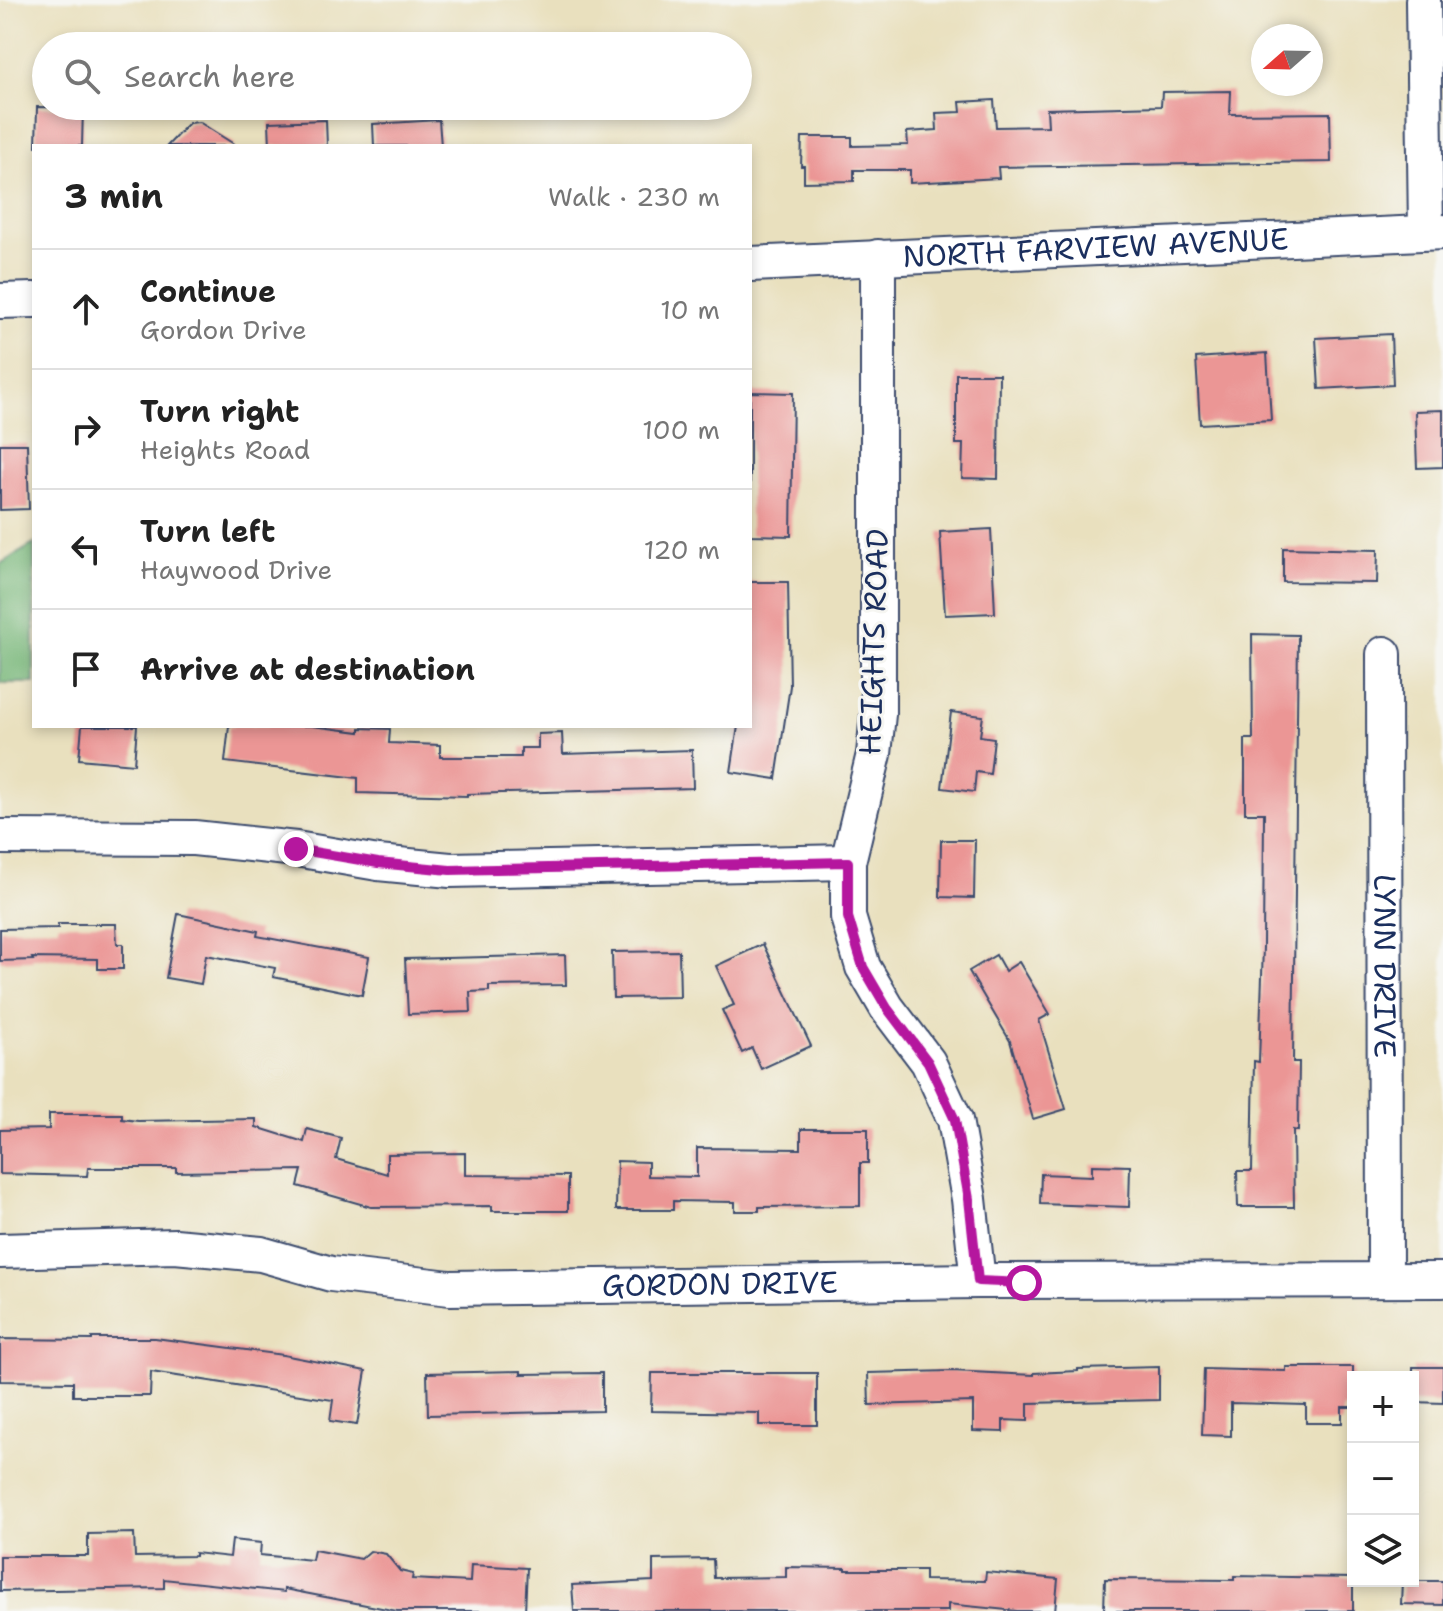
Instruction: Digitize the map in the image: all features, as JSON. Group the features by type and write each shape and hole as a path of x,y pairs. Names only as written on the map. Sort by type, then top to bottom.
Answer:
{"street":[{"path":"1423,0 1434,232"},
{"name":"NORTH FARVIEW AVENUE","path":"752,264 1434,232"},
{"name":"HEIGHTS ROAD","path":"878,257 878,714 874,754 848,862 848,917 863,967 887,1008 928,1062 955,1120 969,1199 978,1281"},
{"path":"0,301 32,300"},
{"name":"LYNN DRIVE","path":"1384,654 1385,1279"},
{"path":"0,837 194,838 450,870 848,862"},
{"name":"GORDON DRIVE","path":"0,1251 175,1246 261,1254 331,1274 450,1288 978,1281 1443,1280"}],"green space":[{"path":"32,545 32,683 0,683 0,564"}],"building":[{"path":"1231,91 1230,114 1330,113 1331,162 998,167 999,178 910,183 910,170 854,170 854,181 804,182 802,137 852,137 852,146 908,145 907,132 937,130 936,113 961,112 960,102 994,100 996,127 1048,126 1047,109 1161,106 1162,92"},
{"path":"37,120 83,120 82,144 36,144"},
{"path":"326,120 327,144 270,144 269,122"},
{"path":"439,120 441,144 374,144 373,124"},
{"path":"199,122 234,144 169,144 189,123"},
{"path":"1391,334 1393,385 1319,389 1316,338"},
{"path":"1267,353 1271,420 1200,424 1196,358"},
{"path":"956,374 999,374 998,479 962,478 963,444 956,444"},
{"path":"752,392 793,393 791,536 752,535"},
{"path":"1443,410 1443,467 1417,468 1415,411"},
{"path":"0,444 27,444 29,509 0,510"},
{"path":"991,529 995,613 945,615 940,532"},
{"path":"1283,548 1378,550 1377,583 1283,582"},
{"path":"752,582 788,582 790,686 776,779 731,772 738,728 752,728"},
{"path":"1252,634 1298,635 1293,1062 1299,1062 1298,1131 1293,1130 1294,1207 1238,1207 1237,1171 1252,1171 1254,1061 1259,1062 1263,947 1264,813 1245,813 1245,739 1253,739"},
{"path":"951,712 983,716 980,736 994,738 990,774 976,772 974,792 942,788"},
{"path":"82,728 137,728 134,764 79,759"},
{"path":"229,728 328,728 360,732 360,728 390,729 389,743 440,745 440,757 521,757 521,748 538,748 538,734 562,733 563,754 692,750 693,788 467,796 358,793 358,778 225,762"},
{"path":"941,840 975,840 974,898 940,897"},
{"path":"178,914 258,931 257,936 369,957 362,995 273,977 275,968 206,955 201,984 166,978"},
{"path":"58,924 116,924 117,944 123,944 123,969 98,969 98,959 0,961 0,929 58,928"},
{"path":"763,944 811,1046 761,1069 752,1048 742,1053 722,1010 734,1005 716,966"},
{"path":"679,951 680,997 613,998 612,952"},
{"path":"565,955 566,985 489,986 489,991 470,992 471,1012 408,1014 405,959"},
{"path":"996,955 1005,971 1019,962 1050,1014 1039,1020 1066,1109 1033,1119 1010,1041 969,971"},
{"path":"49,1114 122,1114 122,1119 138,1121 256,1119 256,1127 304,1142 307,1129 341,1138 336,1159 387,1174 387,1154 465,1153 465,1175 568,1176 568,1211 492,1211 492,1206 371,1207 298,1186 302,1170 176,1172 176,1168 88,1168 87,1176 0,1174 0,1130 49,1129"},
{"path":"801,1129 868,1129 868,1163 860,1163 860,1206 759,1207 759,1211 735,1211 735,1202 673,1201 673,1210 616,1210 617,1161 648,1162 648,1176 697,1177 697,1148 801,1149"},
{"path":"1092,1165 1130,1166 1129,1207 1040,1204 1041,1174 1092,1176"},
{"path":"155,1338 283,1355 366,1371 357,1425 330,1421 333,1400 151,1372 150,1396 73,1396 73,1382 0,1381 0,1339"},
{"path":"1159,1367 1159,1400 1028,1403 1028,1421 1003,1420 1003,1432 973,1431 973,1402 869,1405 868,1373 951,1371 1034,1375 1078,1369"},
{"path":"1286,1367 1353,1367 1353,1371 1347,1371 1347,1407 1342,1407 1342,1423 1306,1423 1306,1405 1231,1403 1231,1436 1202,1435 1204,1369 1286,1371"},
{"path":"1413,1367 1443,1367 1443,1403 1419,1402 1419,1371 1413,1371"},
{"path":"521,1371 521,1374 602,1373 602,1411 428,1415 427,1373"},
{"path":"652,1373 817,1373 817,1425 759,1425 759,1413 651,1411"},
{"path":"134,1533 135,1557 195,1556 195,1553 230,1557 232,1540 261,1543 260,1555 312,1560 314,1550 361,1559 370,1551 386,1554 400,1571 413,1574 412,1579 470,1582 471,1565 527,1568 525,1611 397,1611 284,1589 284,1592 164,1579 164,1588 0,1591 0,1556 88,1556 88,1534"},
{"path":"713,1559 714,1578 786,1577 786,1567 925,1570 925,1580 985,1581 986,1572 1058,1579 1055,1611 1017,1611 948,1604 948,1611 574,1611 572,1585 653,1581 653,1560"},
{"path":"1234,1576 1347,1578 1347,1587 1353,1587 1353,1611 1104,1611 1105,1579 1234,1580"},
{"path":"1419,1581 1443,1581 1443,1605 1401,1604 1402,1587 1419,1587"}],"route":[{"path":"296,849 378,863 450,870 848,862 848,917 863,967 887,1008 928,1062 955,1120 969,1199 978,1281 1024,1283"}]}
